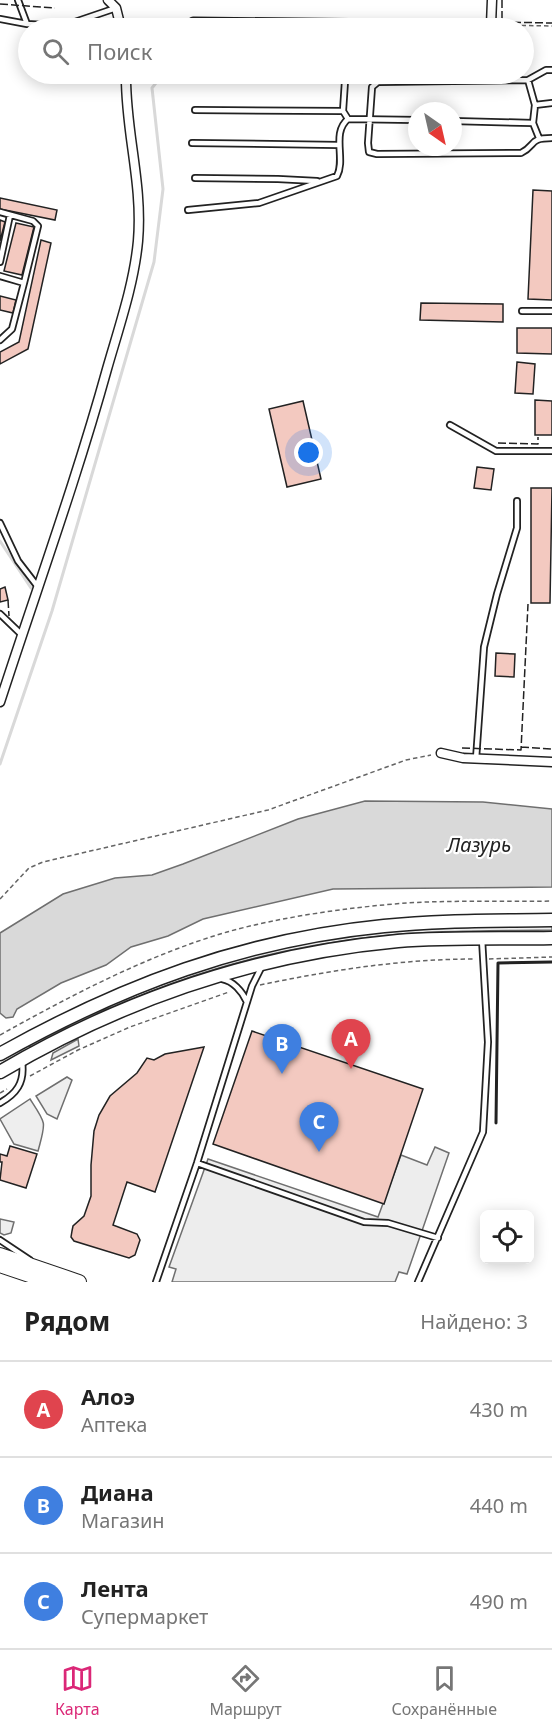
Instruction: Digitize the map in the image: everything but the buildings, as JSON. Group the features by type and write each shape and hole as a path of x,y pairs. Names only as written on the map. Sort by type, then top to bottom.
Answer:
{"main road":[{"path":"3,1070 7,1060 0,1054 25,1035 143,984 206,962 270,945 335,932 409,924 552,920"},
{"path":"3,1070 119,1011 213,976 263,963 314,952 366,945 426,940 552,938"},
{"path":"25,1035 20,1046 26,1057"},
{"path":"0,1255 80,1282"},
{"path":"0,1265 50,1282"}],"street":[{"path":"108,0 116,8 118,18"},
{"path":"491,18 492,0"},
{"path":"0,702 97,407 132,281 138,242 140,198 125,99 126,84"},
{"path":"441,753 476,759 552,762"}],"lane":[{"path":"18,0 25,18"},
{"path":"87,18 116,8"},
{"path":"0,19 18,22"},
{"path":"534,77 546,70 552,70"},
{"path":"345,84 343,111 348,119"},
{"path":"376,84 372,87 369,152 376,154 521,153 539,138 552,138"},
{"path":"529,84 535,105 533,123 539,138"},
{"path":"535,105 552,103"},
{"path":"195,110 343,111"},
{"path":"188,210 259,202 337,176 340,170 339,145 343,123 348,119 408,120"},
{"path":"462,121 533,123"},
{"path":"192,143 339,145"},
{"path":"195,178 320,182"},
{"path":"0,212 33,221 38,226 12,329 0,340"},
{"path":"0,262 10,215"},
{"path":"0,276 24,283"},
{"path":"522,311 552,311"},
{"path":"450,425 496,451 552,451"},
{"path":"476,759 484,646 517,528 517,501"},
{"path":"0,523 18,561 39,589"},
{"path":"0,614 22,635"},
{"path":"426,1282 419,1281 483,1132 488,1042 482,939"},
{"path":"156,1282 197,1163 252,986 263,963"},
{"path":"213,976 227,980 239,989 246,1004"},
{"path":"0,1104 14,1095 24,1073 26,1057"},
{"path":"197,1163 364,1222 388,1223 438,1238"},
{"path":"0,1240 23,1254 41,1269"}],"path":[{"path":"534,26 552,26"},
{"path":"0,899 29,868 43,862 268,810 406,760 441,753"},
{"path":"252,986 376,964 443,959 552,957"},
{"path":"0,1093 88,1045 239,989"},
{"path":"22,1022 25,1035"}],"shaded area":[{"path":"552,925 552,930 461,931 371,937 280,952 196,975 154,990 73,1026 32,1048 29,1046 98,1011 167,982 238,958 275,949 342,936 372,933"},
{"path":"78,1039 79,1046 51,1060 53,1053"},
{"path":"67,1077 72,1080 57,1119 47,1114 36,1096"},
{"path":"30,1099 43,1123 43,1134 38,1151 14,1144 0,1119"},
{"path":"435,1147 449,1153 407,1274 399,1272 395,1282 172,1282 176,1269 169,1267 208,1159 378,1217 401,1155 427,1165"},
{"path":"0,1219 14,1222 11,1233 4,1235 0,1233"}],"water":[{"name":"Лазурь","path":"365,801 483,802 552,809 552,887 333,889 203,919 168,936 131,947 106,965 61,983 17,1009 13,1017 6,1018 0,1013 0,933 63,894 115,878 152,875 298,819"}],"waterway":[{"path":"0,764 52,611 154,262 163,189 152,88 155,84"},
{"path":"0,541 31,588"}],"fence":[{"path":"502,0 502,18"},
{"path":"0,4 55,8"},
{"path":"534,23 552,23"},
{"path":"498,443 538,444 538,437"},
{"path":"8,600 9,616"},
{"path":"462,748 521,750 528,604"},
{"path":"521,747 552,749"}],"wall":[{"path":"496,1123 498,963 552,962"}],"place":[{"name":"Алоэ","path":"351,1069"},
{"name":"Диана","path":"282,1074"},
{"name":"Лента","path":"319,1152"}]}
